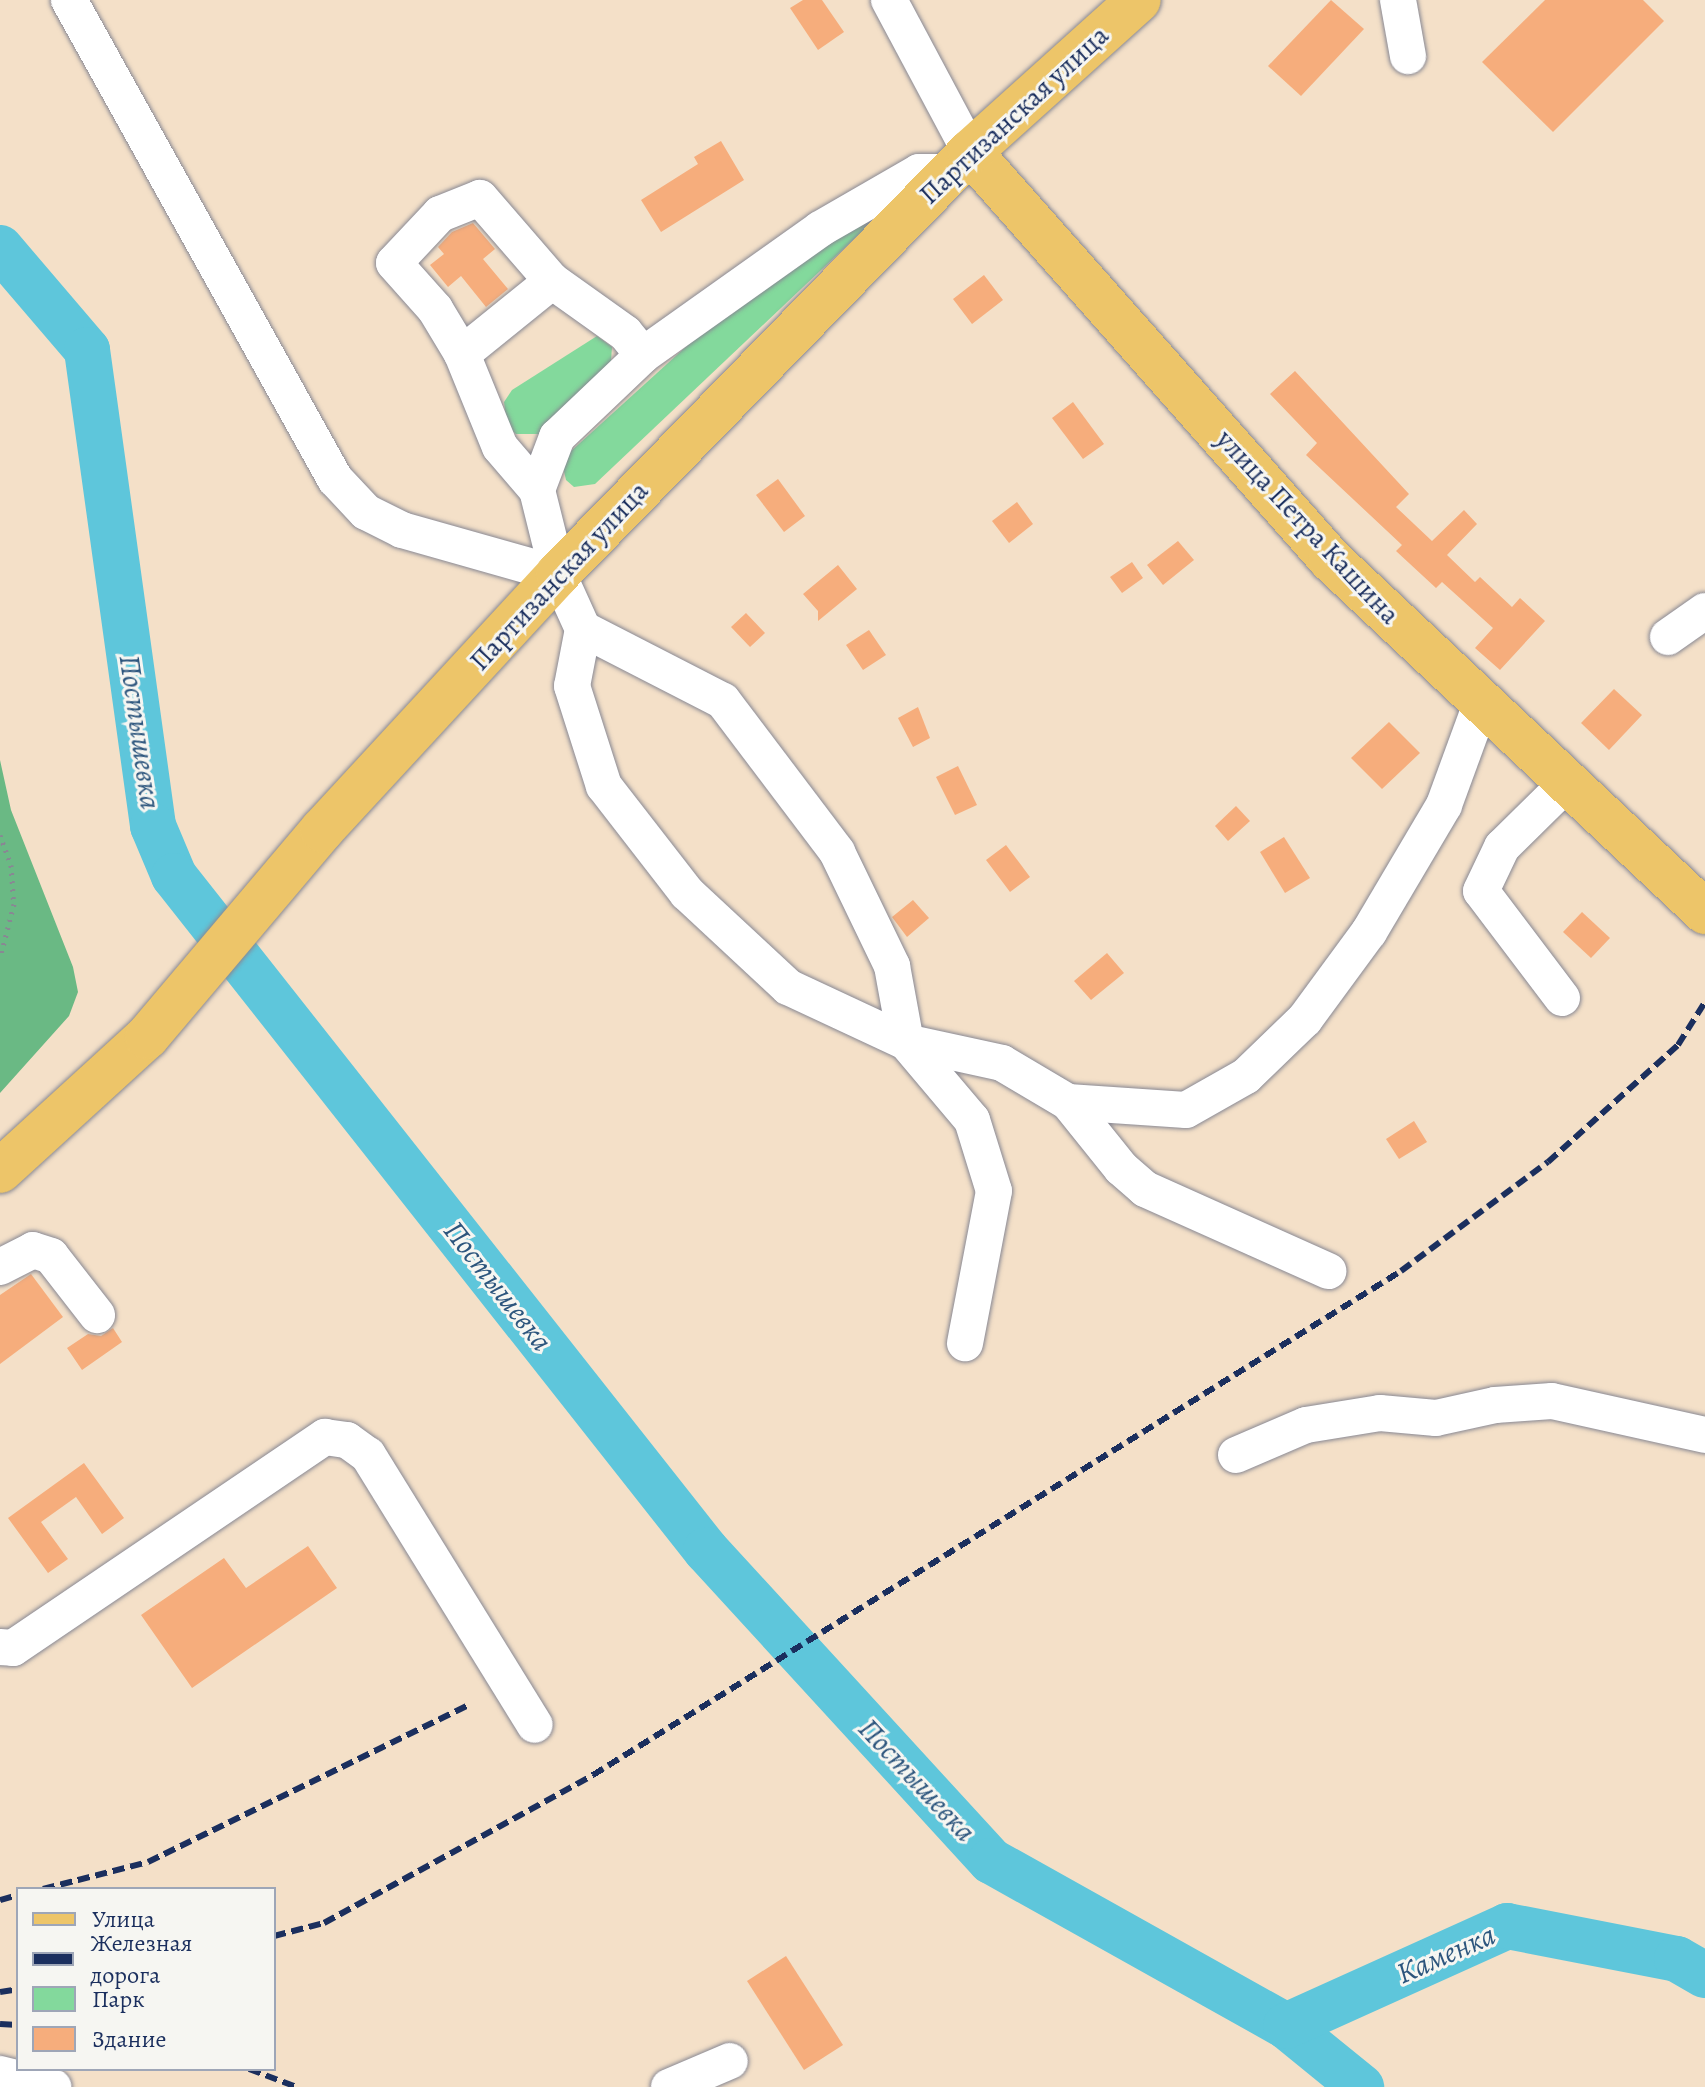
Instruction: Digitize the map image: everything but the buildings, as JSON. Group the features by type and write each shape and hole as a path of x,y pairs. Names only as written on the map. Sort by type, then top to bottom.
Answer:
{"main road":[{"name":"Партизанская улица","path":"0,1171 147,1037 322,830 558,574 960,162 1139,0"},
{"name":"улица Петра Кашина","path":"960,162 1331,560 1705,912"}],"street":[{"path":"69,0 335,479 366,512 402,530 558,574"},
{"path":"537,490 557,437 643,355 820,229 919,172 960,162 889,0"},
{"path":"1398,0 1408,56"},
{"path":"643,355 625,333 552,281 480,198 440,214 394,263 435,309 462,354 500,447 537,490 558,574 583,629 572,686 604,786 687,893 788,987 906,1042 1002,1063 1068,1102 1121,1168 1145,1189 1328,1271"},
{"path":"462,354 552,281"},
{"path":"1668,637 1705,611"},
{"path":"583,629 723,701 837,852 892,966 906,1042 972,1120 994,1191 965,1343"},
{"path":"1068,1102 1186,1110 1246,1076 1295,1029 1369,932 1444,805 1482,701"},
{"path":"1562,998 1481,891 1502,847 1568,782"},
{"path":"0,1267 33,1250 51,1256 97,1315"},
{"path":"1236,1455 1306,1425 1380,1413 1436,1418 1495,1405 1552,1401 1705,1435"},
{"path":"0,1647 13,1648 325,1437 347,1440 368,1455 535,1725"},
{"path":"669,2087 730,2061"},
{"path":"0,2074 53,2087"}],"path":[{"path":"0,835 11,865 14,904 0,958"}],"green space":[{"path":"894,201 595,484 574,487 566,480 563,467 570,452 722,314"},
{"path":"597,336 612,347 611,361 539,434 516,434 507,426 504,402 512,390"},
{"path":"0,760 11,810 73,967 78,992 69,1016 0,1093"}],"waterway":[{"name":"Постышевка","path":"0,248 87,350 153,826 174,876 706,1550 991,1861 1286,2026 1361,2087"},
{"name":"Каменка","path":"1286,2026 1507,1926 1677,1959 1705,1975"}],"railway":[{"path":"276,1935 324,1923 593,1775 1401,1271 1548,1162 1678,1045 1705,1002"},
{"path":"51,1887 148,1862 469,1705"},
{"path":"0,1900 16,1896"},
{"path":"0,1992 16,1989"},
{"path":"0,2024 16,2025"},
{"path":"254,2071 297,2087"}]}
